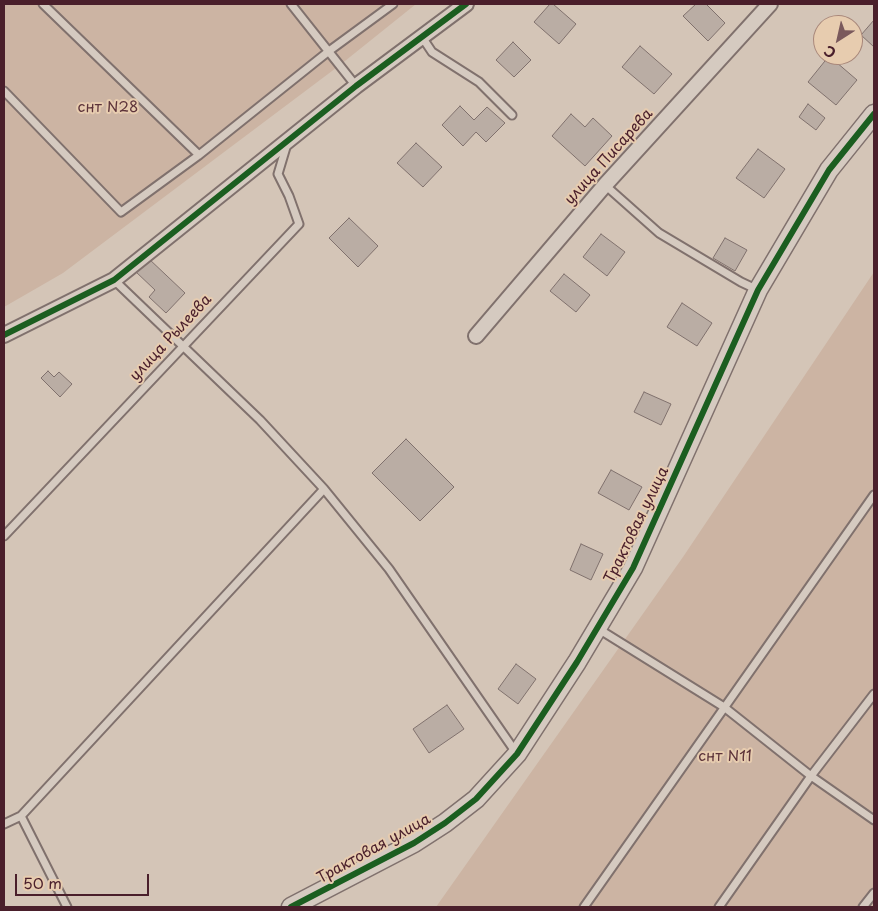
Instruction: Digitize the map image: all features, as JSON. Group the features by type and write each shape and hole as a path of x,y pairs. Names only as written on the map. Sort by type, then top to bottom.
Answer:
{"street":[{"path":"4,336 114,280 356,86 466,4"},
{"name":"улица Писарева","path":"476,336 605,185 770,4"},
{"name":"Трактовая улица","path":"291,907 414,843 445,823 476,799 517,754 633,568 758,290 829,170 874,114"}],"lane":[{"path":"43,4 199,155"},
{"path":"291,4 356,86"},
{"path":"4,91 121,212 199,155 329,51 393,4"},
{"path":"422,37 432,52 479,82 512,114"},
{"name":"улица Рылеева","path":"4,536 299,224 289,196 278,174 288,142"},
{"path":"605,185 660,233 741,282 758,290"},
{"path":"114,280 260,420 324,489 389,569 517,754"},
{"path":"4,824 22,816 324,489"},
{"path":"584,907 874,495"},
{"path":"597,628 724,707 811,776 874,820"},
{"path":"719,907 811,776 874,694"},
{"path":"22,816 68,907"},
{"path":"863,907 874,893"}],"green space":[{"name":"снт N28","path":"4,4 416,4 340,65 63,273 4,307"},
{"name":"снт N11","path":"874,272 874,907 436,907 683,557"}],"building":[{"path":"550,4 553,4 576,24 559,44 534,22"},
{"path":"696,4 706,4 725,23 708,41 683,16"},
{"path":"874,20 874,47 863,37 863,33"},
{"path":"513,42 531,60 514,77 496,60"},
{"path":"640,46 672,74 654,94 622,67"},
{"path":"822,65 840,65 857,80 836,105 808,82"},
{"path":"808,104 825,118 816,130 799,117"},
{"path":"460,106 474,120 487,107 505,123 486,142 476,132 463,146 442,125"},
{"path":"571,114 585,127 593,118 612,136 585,166 552,136"},
{"path":"416,143 442,167 423,187 397,163"},
{"path":"758,149 785,169 764,198 736,178"},
{"path":"349,218 378,246 358,267 329,238"},
{"path":"601,234 625,252 607,276 583,257"},
{"path":"725,238 747,250 735,271 713,258"},
{"path":"148,258 185,293 166,313 149,297 155,290 135,271"},
{"path":"564,274 590,295 576,312 550,291"},
{"path":"682,303 712,323 697,346 667,327"},
{"path":"48,371 54,377 59,372 72,384 60,397 41,378"},
{"path":"644,392 671,404 661,425 634,412"},
{"path":"406,439 454,487 420,521 372,473"},
{"path":"611,470 642,487 629,510 598,493"},
{"path":"581,544 603,554 591,580 570,570"},
{"path":"516,664 536,679 518,704 498,689"},
{"path":"447,705 464,729 429,753 413,729"}],"cycle path":[{"path":"4,335 114,280 356,86 466,4"},
{"path":"291,907 414,843 445,823 476,799 517,754 577,662 633,568 758,290 829,170 874,114"}]}
